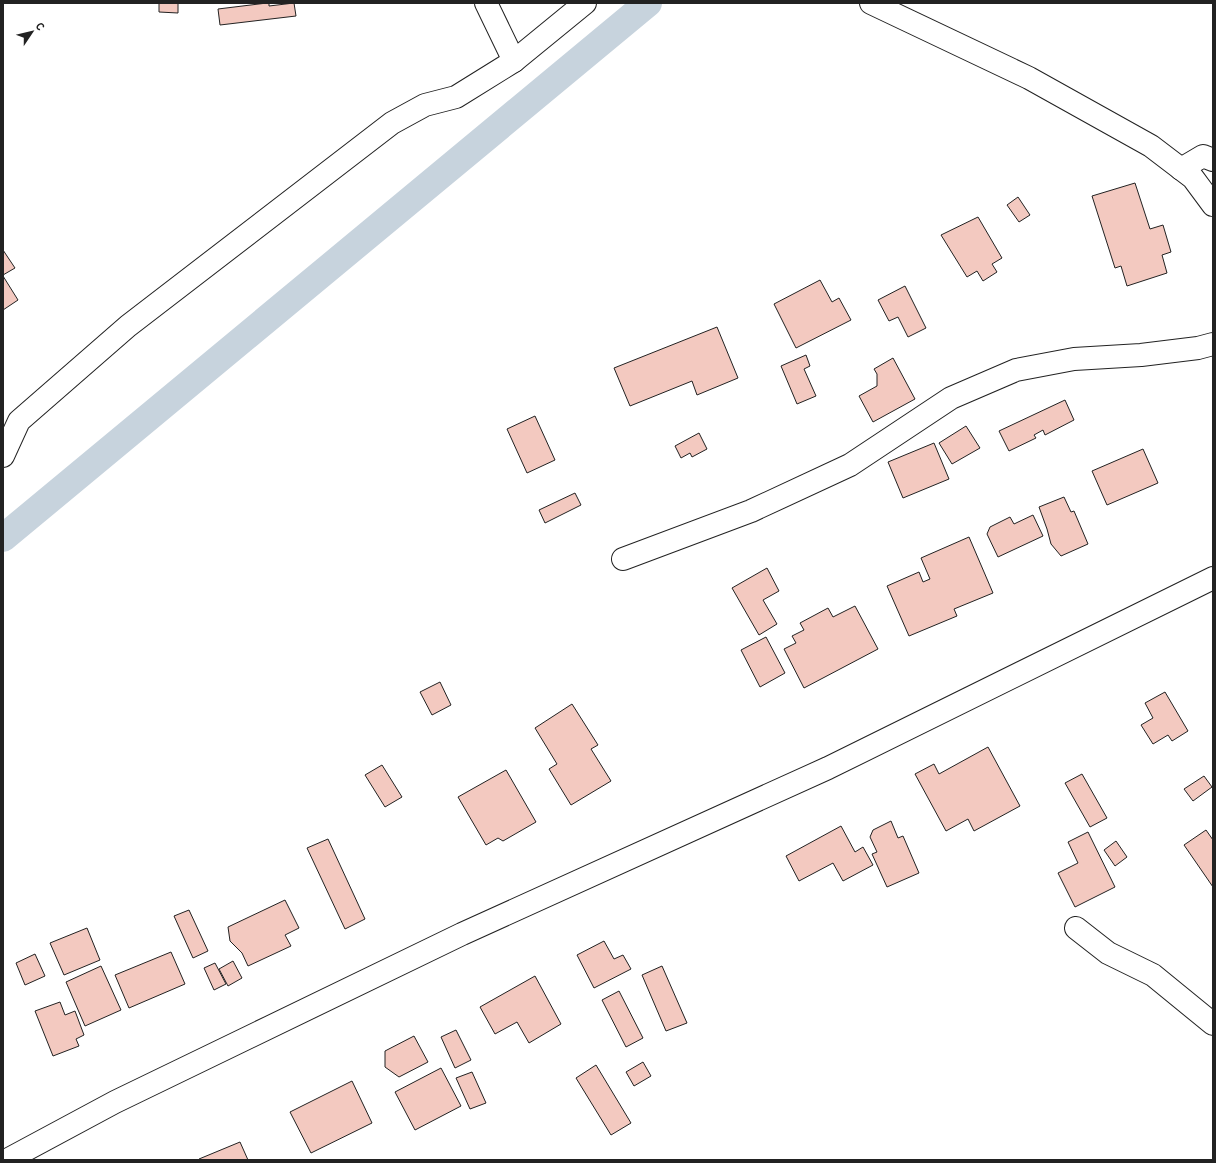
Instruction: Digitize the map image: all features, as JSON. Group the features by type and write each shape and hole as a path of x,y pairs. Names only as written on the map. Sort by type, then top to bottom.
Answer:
{"street":[{"path":"486,3 514,61"},
{"path":"3,456 19,421 140,317 392,123 425,105 456,97 514,61 585,3"},
{"path":"871,3 1029,78 1150,146 1194,178 1213,205"},
{"path":"1181,169 1203,156 1213,160"},
{"path":"623,559 751,511 850,465 951,398 1016,370 1074,359 1141,355 1198,348 1213,344"},
{"path":"7,1160 114,1102 377,975 462,934 828,768 1213,578"},
{"path":"1076,928 1108,953 1153,975 1213,1024"}],"building":[{"path":"159,3 178,3 178,13 159,12"},
{"path":"269,3 269,6 294,3 296,16 220,25 218,9"},
{"path":"1135,183 1150,229 1163,225 1171,252 1162,255 1167,273 1127,286 1121,266 1115,268 1092,196"},
{"path":"1018,197 1030,215 1019,222 1007,205"},
{"path":"978,217 1002,258 992,264 997,272 983,281 977,271 967,277 941,235"},
{"path":"3,250 15,268 3,275"},
{"path":"3,276 18,300 3,310"},
{"path":"820,280 832,302 839,298 851,320 796,348 774,304"},
{"path":"905,286 926,328 908,337 898,317 889,321 878,300"},
{"path":"717,327 738,378 697,395 692,381 630,406 614,368"},
{"path":"806,355 810,366 804,369 816,396 797,404 781,366"},
{"path":"893,358 915,399 873,422 859,396 877,386 877,374 874,369"},
{"path":"1065,400 1074,420 1045,435 1043,430 1034,435 1036,438 1009,451 999,431"},
{"path":"535,416 555,460 527,473 507,429"},
{"path":"966,426 980,448 952,464 939,443"},
{"path":"699,433 707,449 692,457 690,453 681,458 675,446"},
{"path":"934,443 949,479 903,498 888,462"},
{"path":"1143,449 1158,483 1107,505 1092,471"},
{"path":"575,493 581,505 545,523 539,510"},
{"path":"1064,497 1071,512 1074,511 1088,544 1061,556 1051,544 1039,507"},
{"path":"1033,515 1043,536 998,557 987,534 990,527 1010,517 1014,524"},
{"path":"969,537 993,593 954,609 957,616 909,636 887,586 919,572 923,582 930,579 921,558"},
{"path":"767,568 779,591 763,600 777,624 759,635 732,588"},
{"path":"855,606 878,649 804,688 784,649 796,643 792,636 804,630 800,623 828,608 833,617"},
{"path":"766,637 785,673 760,687 741,650"},
{"path":"440,682 451,705 432,715 420,692"},
{"path":"1165,692 1188,731 1172,741 1168,735 1153,744 1141,725 1153,718 1145,703"},
{"path":"572,704 598,745 591,749 611,781 571,805 549,769 557,764 535,728"},
{"path":"988,747 1020,806 974,831 968,819 946,831 915,774 934,764 939,774"},
{"path":"382,765 402,797 385,807 365,775"},
{"path":"506,770 536,822 503,841 498,838 486,845 458,797"},
{"path":"1082,774 1107,818 1090,827 1065,783"},
{"path":"1204,776 1212,787 1193,801 1184,789"},
{"path":"891,821 898,838 903,836 919,873 887,887 872,854 877,852 870,837 873,830"},
{"path":"841,826 855,852 863,847 873,865 843,881 833,863 799,881 786,856"},
{"path":"1206,830 1213,840 1213,887 1184,845"},
{"path":"1088,832 1115,887 1075,907 1058,873 1078,863 1068,842"},
{"path":"328,839 365,919 345,929 307,848"},
{"path":"1116,841 1127,857 1115,866 1104,850"},
{"path":"285,900 299,928 285,935 291,946 248,966 242,953 230,941 228,927"},
{"path":"189,910 208,951 193,958 174,916"},
{"path":"87,928 100,960 64,975 50,943"},
{"path":"604,941 614,959 623,955 631,969 594,988 577,955"},
{"path":"171,952 185,984 129,1008 115,975"},
{"path":"35,954 45,976 25,985 16,963"},
{"path":"233,961 242,978 228,986 219,969"},
{"path":"215,963 226,984 214,990 204,968"},
{"path":"101,966 121,1010 85,1026 66,982"},
{"path":"662,966 687,1023 666,1031 642,975"},
{"path":"535,976 561,1024 529,1043 517,1022 495,1034 480,1007"},
{"path":"619,991 643,1038 626,1047 602,1000"},
{"path":"60,1002 65,1015 75,1011 84,1035 76,1039 79,1046 53,1056 35,1011"},
{"path":"456,1030 471,1060 455,1068 441,1037"},
{"path":"414,1036 428,1062 399,1077 385,1067 385,1051"},
{"path":"643,1062 651,1076 634,1086 626,1072"},
{"path":"596,1065 631,1123 611,1135 576,1078"},
{"path":"441,1068 461,1106 415,1130 395,1092"},
{"path":"472,1072 486,1103 470,1109 456,1078"},
{"path":"352,1081 372,1123 311,1153 290,1112"},
{"path":"240,1142 248,1160 198,1160 199,1159"}],"waterway":[{"path":"3,538 648,3"}]}
